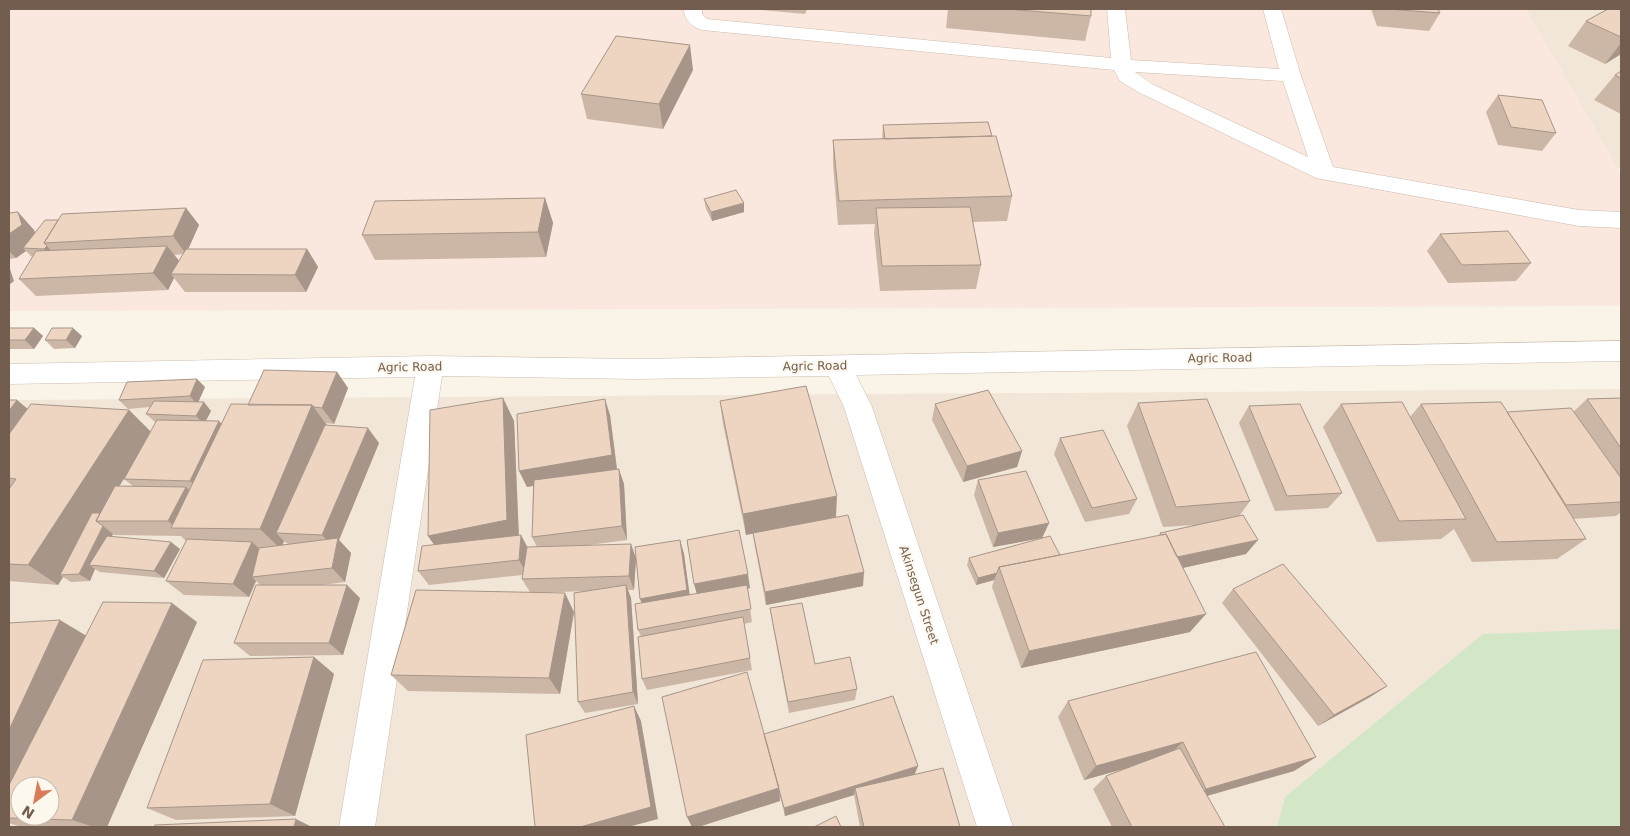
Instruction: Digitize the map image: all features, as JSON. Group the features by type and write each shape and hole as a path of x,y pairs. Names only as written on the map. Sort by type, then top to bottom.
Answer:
{"street":[{"path":"693,9 693,16 702,24 1122,65 1292,76"},
{"path":"1116,9 1122,65 1127,77 1145,88 1324,173 1579,218 1621,220"},
{"path":"1272,9 1324,173"},
{"name":"Agric Road","path":"9,374 430,366 638,370 1621,351"},
{"path":"356,827 430,366"},
{"name":"Akinsegun Street","path":"838,366 858,407 995,827"}],"shaded area":[{"path":"9,9 1526,9 1621,174 1621,306 9,311"},
{"path":"1526,9 1621,9 1621,167 1618,169"},
{"path":"1621,389 1621,827 9,827 9,400"}],"green space":[{"path":"1621,629 1621,827 1277,827 1285,797 1483,634"}],"building":[{"path":"1007,9 1091,9 1091,16"},
{"path":"1388,9 1438,9 1440,13"},
{"path":"1608,9 1621,9 1621,37 1586,21"},
{"path":"616,36 690,45 659,104 581,94"},
{"path":"1621,71 1621,78 1615,75"},
{"path":"1498,95 1542,100 1556,133 1511,127"},
{"path":"988,122 992,136 885,139 883,125"},
{"path":"996,136 1012,196 839,201 833,140"},
{"path":"736,190 744,203 711,212 704,199"},
{"path":"545,198 538,232 362,235 375,201"},
{"path":"970,207 981,265 882,266 876,208"},
{"path":"186,208 173,236 44,243 62,214"},
{"path":"18,212 22,225 9,234 9,213"},
{"path":"45,220 58,220 44,243 47,246 44,249 23,248"},
{"path":"1508,231 1531,263 1462,265 1440,234"},
{"path":"167,246 153,273 19,279 36,251"},
{"path":"186,249 307,249 295,275 171,274"},
{"path":"9,328 34,328 25,340 9,340"},
{"path":"52,328 73,328 66,340 45,340"},
{"path":"264,370 337,372 322,408 312,405 248,405"},
{"path":"197,379 190,396 119,400 127,382"},
{"path":"806,386 837,496 743,514 720,401"},
{"path":"988,390 1022,451 967,466 935,404"},
{"path":"503,398 507,520 428,536 430,410"},
{"path":"1621,398 1621,448 1587,399"},
{"path":"605,399 612,455 519,471 517,414"},
{"path":"1207,399 1250,501 1176,507 1138,403"},
{"path":"9,400 17,400 9,411"},
{"path":"154,401 204,402 196,416 146,414"},
{"path":"1402,402 1466,519 1399,521 1341,404"},
{"path":"1501,402 1586,539 1497,542 1421,404"},
{"path":"31,404 129,410 28,565 9,564 9,489 16,479 9,478 9,434"},
{"path":"231,404 312,405 260,529 171,528"},
{"path":"1300,404 1342,493 1287,496 1249,406"},
{"path":"1571,408 1621,478 1621,502 1566,505 1507,412"},
{"path":"157,420 219,421 190,481 124,479"},
{"path":"325,425 368,428 322,535 276,533"},
{"path":"1103,430 1137,499 1092,508 1060,438"},
{"path":"619,469 622,526 532,537 534,480"},
{"path":"1026,471 1049,523 998,533 978,480"},
{"path":"115,486 186,487 168,521 96,521"},
{"path":"92,513 100,513 96,521 103,526 79,574 60,575"},
{"path":"848,515 864,572 765,592 753,533"},
{"path":"1243,515 1258,540 1177,557 1166,534 1162,535 1160,533"},
{"path":"739,530 748,574 694,584 687,540"},
{"path":"1166,534 1206,614 1029,651 999,567"},
{"path":"521,535 519,560 418,571 422,546"},
{"path":"107,536 171,542 154,571 89,565"},
{"path":"1050,536 1060,555 999,567 997,573 978,578 969,558"},
{"path":"338,538 332,568 252,577 259,548"},
{"path":"187,539 252,542 233,584 166,581"},
{"path":"680,540 687,590 640,599 635,547"},
{"path":"631,544 629,576 522,579 527,547"},
{"path":"1283,564 1387,686 1334,715 1233,589"},
{"path":"256,585 347,585 329,643 234,643"},
{"path":"626,585 633,692 578,702 574,593"},
{"path":"747,585 751,609 638,630 635,604"},
{"path":"416,590 565,593 549,678 391,675"},
{"path":"103,602 172,603 72,820 60,820 60,776 14,776"},
{"path":"802,603 815,664 850,657 857,689 788,702 770,608"},
{"path":"743,617 750,658 642,679 638,637"},
{"path":"60,620 9,730 9,623"},
{"path":"1256,652 1316,757 1206,789 1183,742 1096,766 1068,701"},
{"path":"314,657 270,804 147,808 203,660"},
{"path":"747,672 779,788 687,817 662,697"},
{"path":"893,696 918,766 784,808 764,734"},
{"path":"634,706 651,807 580,827 535,827 526,735"},
{"path":"1180,748 1225,827 1132,827 1106,776"},
{"path":"943,768 960,827 864,827 855,788"},
{"path":"10,783 10,818 9,785"},
{"path":"836,816 841,827 814,827"},
{"path":"296,819 294,827 154,827 155,825"}]}
